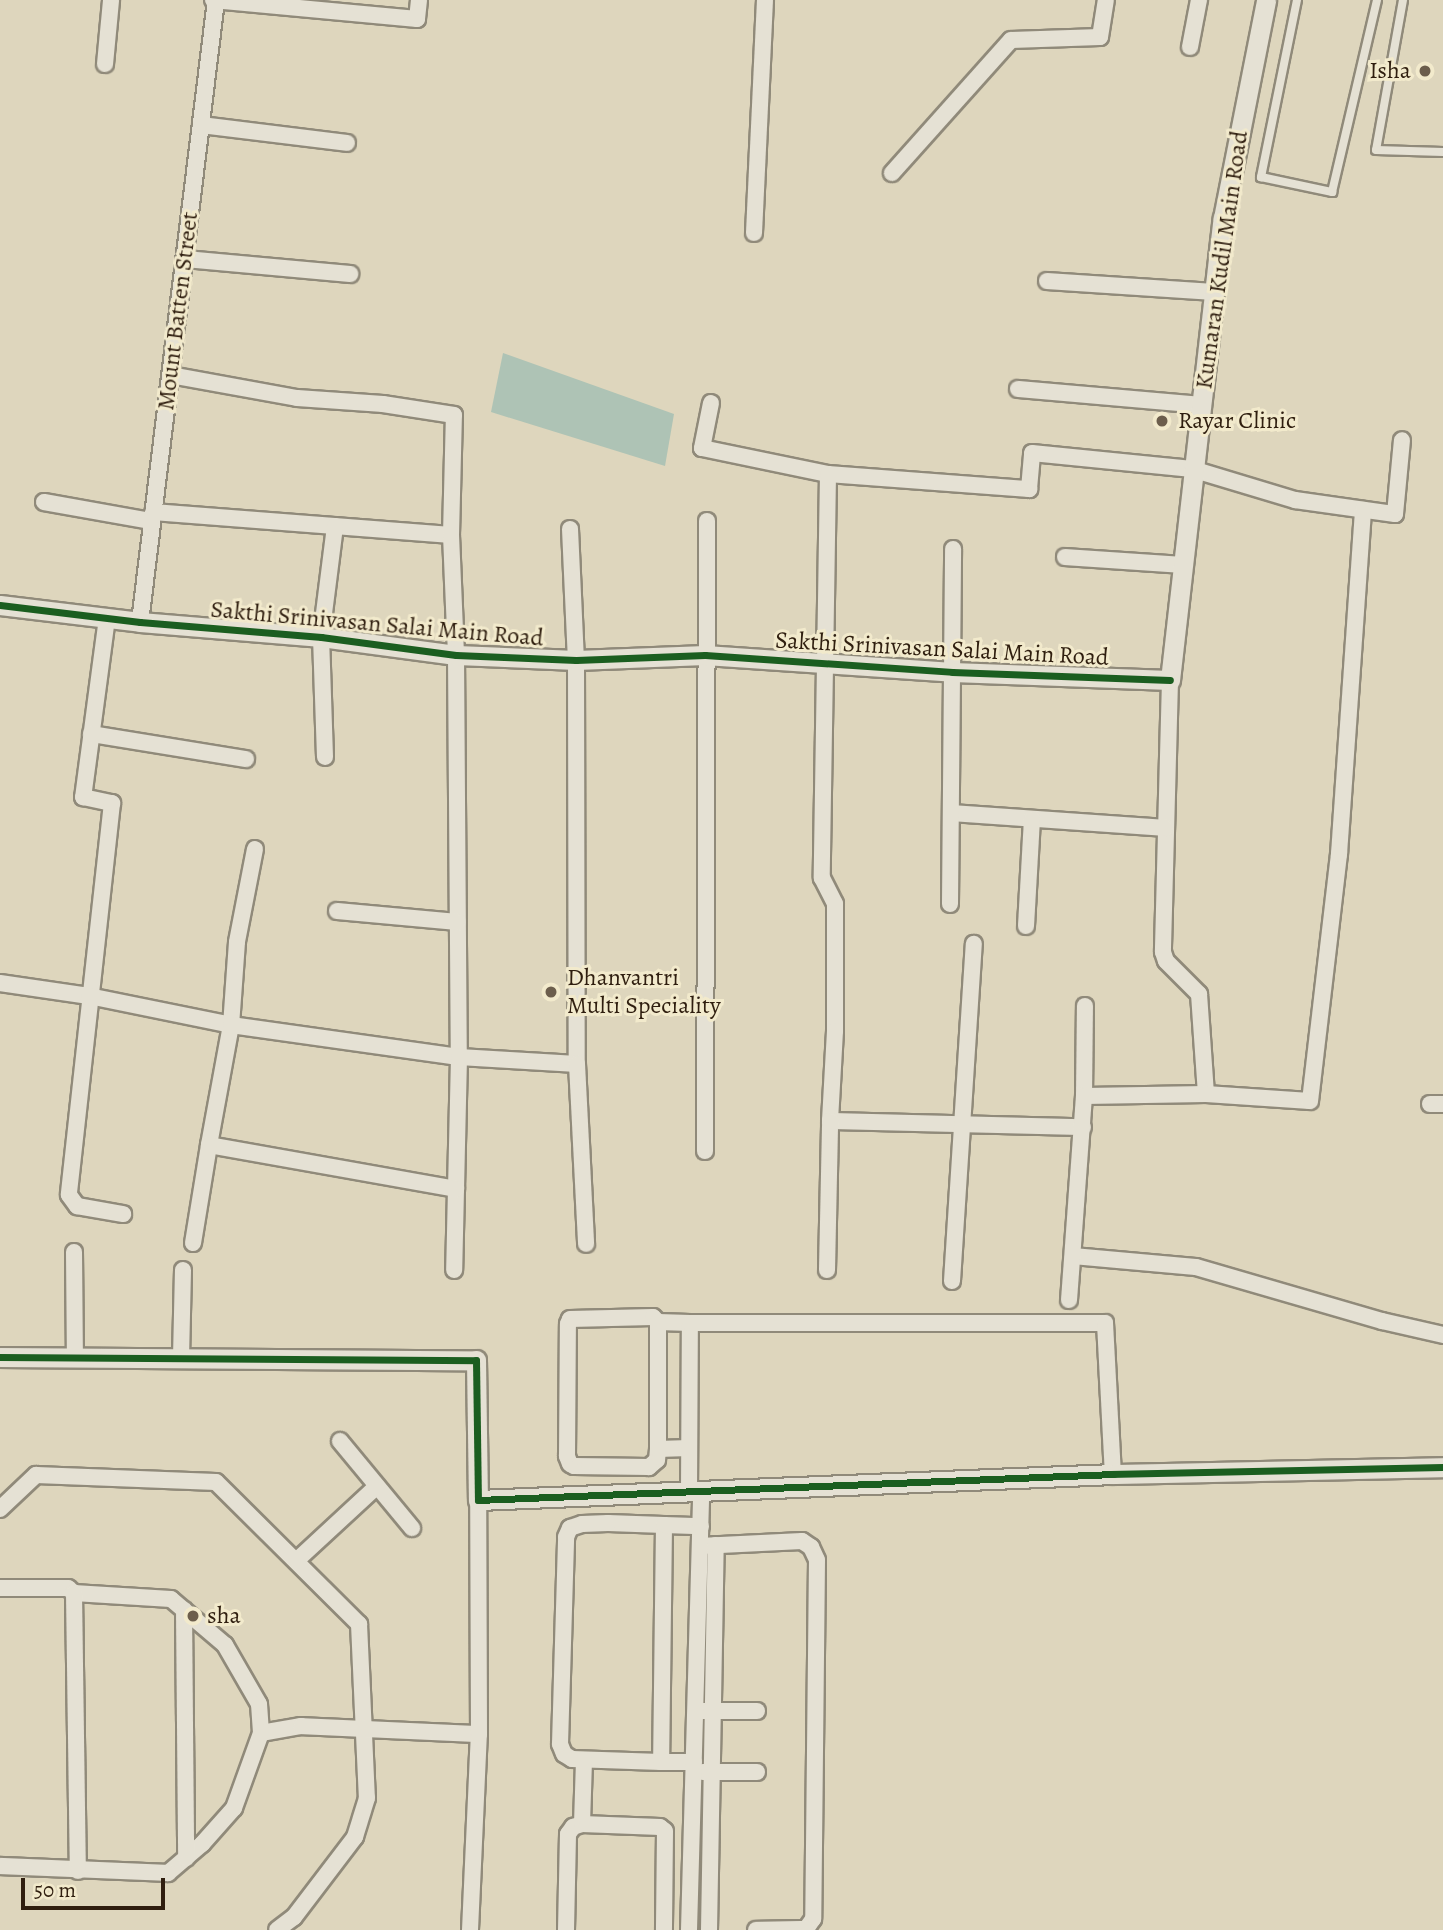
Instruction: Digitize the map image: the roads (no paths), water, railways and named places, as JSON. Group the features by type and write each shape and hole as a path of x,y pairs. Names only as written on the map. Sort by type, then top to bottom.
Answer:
{"street":[{"path":"105,64 111,0"},
{"path":"215,0 417,19 419,0"},
{"name":"Mount Batten Street","path":"140,622 215,0"},
{"path":"754,233 765,0"},
{"path":"892,173 1012,40 1100,37 1106,0"},
{"path":"1190,47 1199,0"},
{"name":"Kumaran Kudil Main Road","path":"1206,1094 1199,994 1166,961 1163,952 1170,680 1223,218 1266,0"},
{"path":"201,125 347,143"},
{"path":"185,259 350,274"},
{"path":"1046,281 1214,292"},
{"path":"171,376 298,398 383,404 454,415 451,536 456,655 458,922 454,1270"},
{"path":"1018,388 1202,405"},
{"path":"710,403 702,448 828,474 1029,489 1032,453 1192,470 1296,500 1395,514 1402,440"},
{"path":"827,1270 835,904 822,878 828,474"},
{"path":"44,502 152,517 335,526 451,536"},
{"path":"1084,1096 1206,1094 1310,1101 1339,853 1363,510"},
{"path":"705,1151 707,521"},
{"path":"326,757 321,637 335,526"},
{"path":"569,529 576,660 577,1064 586,1244"},
{"path":"950,904 953,549"},
{"path":"1065,557 1184,565"},
{"name":"Sakthi Srinivasan Salai Main Road","path":"0,605 140,622 321,637 456,655 576,660 705,655 952,671 1170,680"},
{"path":"107,618 83,797 112,803 69,1195 76,1206 123,1214"},
{"path":"91,734 246,760"},
{"path":"952,813 1165,828"},
{"path":"1026,926 1032,819"},
{"path":"192,1243 231,1025 237,942 255,849"},
{"path":"337,911 458,922"},
{"path":"952,1281 974,944"},
{"path":"0,983 89,996 231,1025 458,1057 577,1064"},
{"path":"1069,1300 1083,1127 1085,1006"},
{"path":"830,1121 1083,1127"},
{"path":"209,1144 456,1189"},
{"path":"74,1252 75,1358"},
{"path":"1073,1256 1196,1267 1382,1321 1443,1335"},
{"path":"181,1358 183,1270"},
{"path":"658,1322 657,1460 649,1467 570,1464 567,1456 570,1320 653,1317 658,1322 690,1323 1105,1323 1113,1474"},
{"path":"690,1323 689,1448 701,1525 708,1545 704,1711 694,1767 690,1930"},
{"path":"0,1357 476,1360 479,1734 470,1930"},
{"path":"340,1441 412,1528"},
{"path":"658,1449 689,1448"},
{"path":"478,1500 1113,1474 1443,1467"},
{"path":"0,1509 36,1475 216,1482 359,1624 366,1730 367,1798 355,1837 294,1917 277,1930"},
{"path":"296,1561 377,1486"},
{"path":"701,1525 582,1524 570,1528 566,1537 560,1744 564,1754 584,1760 661,1762 712,1772 757,1772"},
{"path":"661,1762 664,1525"},
{"path":"708,1545 802,1541 811,1547 817,1560 813,1919 806,1929 756,1930"},
{"path":"0,1588 68,1588 74,1593 171,1599 225,1645 259,1704 261,1734 234,1808 186,1858 168,1872 0,1867"},
{"path":"74,1593 78,1871"},
{"path":"184,1610 186,1858"},
{"path":"704,1711 757,1711"},
{"path":"704,1711 712,1772 709,1930"},
{"path":"261,1734 301,1726 479,1734"},
{"path":"582,1824 584,1760"},
{"path":"566,1930 568,1834 573,1827 582,1824 660,1827 665,1832 664,1930"},
{"path":"666,1842 692,1842"},
{"path":"294,1917 305,1930"}],"lane":[{"path":"1297,0 1261,177 1332,192 1377,0"},
{"path":"1403,0 1376,150 1443,152"}],"place":[{"name":"Isha","path":"1425,71"},
{"name":"Rayar Clinic","path":"1162,421"},
{"name":"Dhanvantri Multi Speciality","path":"551,992"},
{"name":"sha","path":"193,1616"}]}
